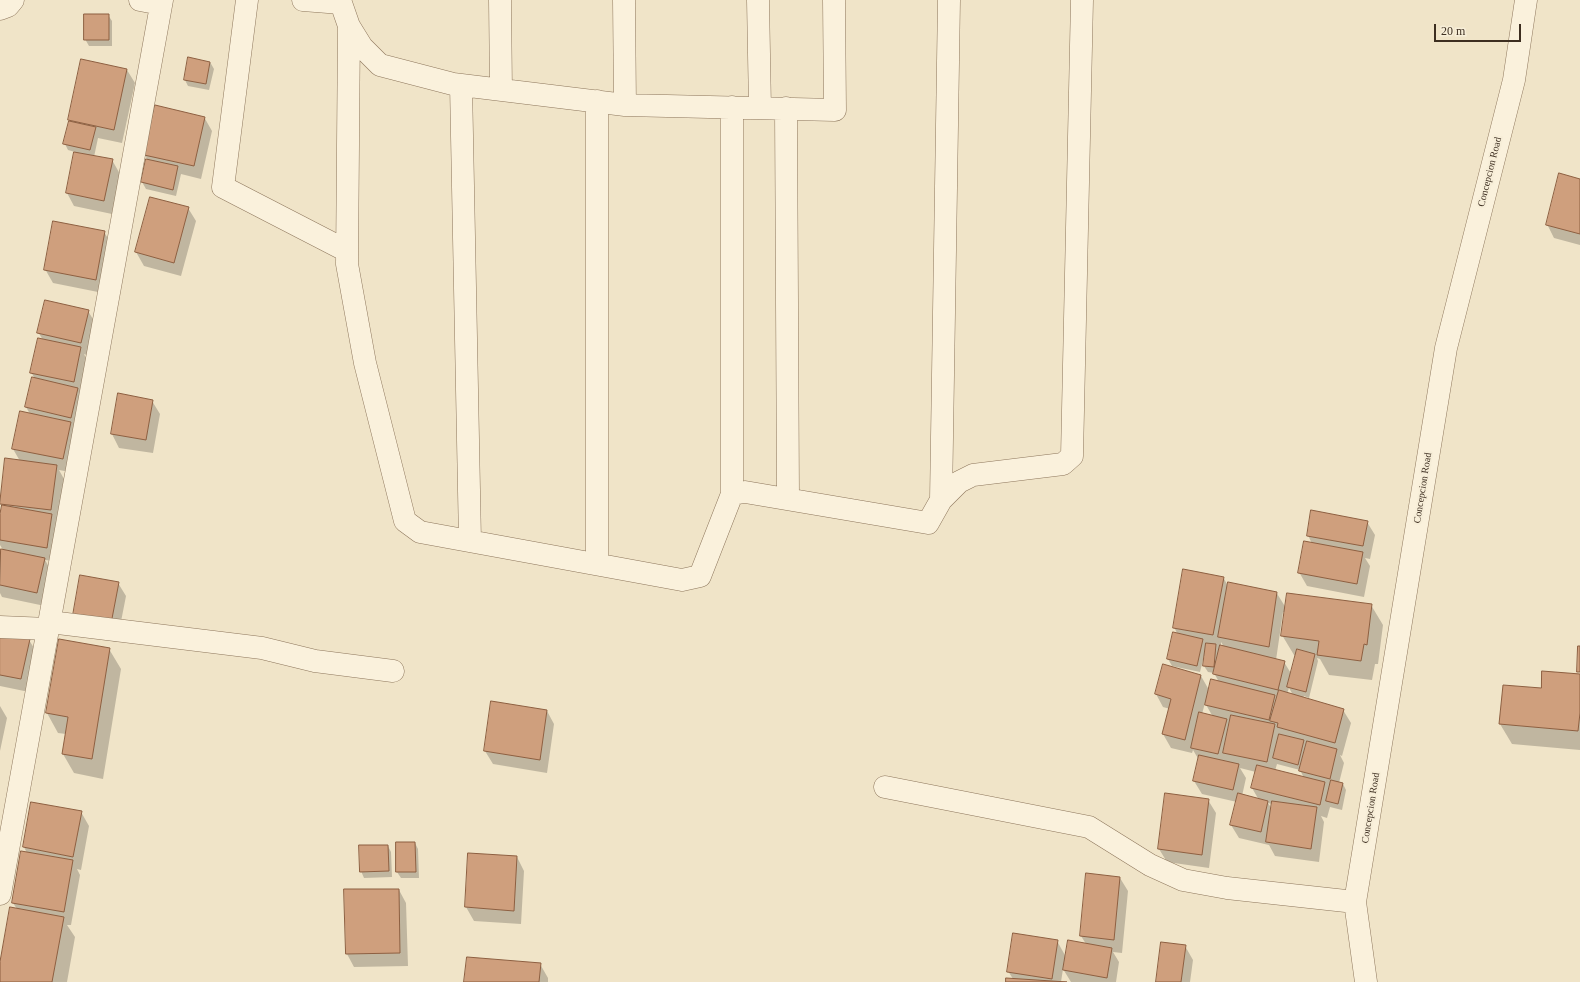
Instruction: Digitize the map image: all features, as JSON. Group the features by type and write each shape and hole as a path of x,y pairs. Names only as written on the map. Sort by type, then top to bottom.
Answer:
{"street":[{"path":"0,9 8,6 14,0"},
{"path":"0,894 161,2 140,0"},
{"path":"247,0 224,186 347,251"},
{"path":"303,0 340,3 349,26 362,47 380,65 461,85 626,105 835,110 834,0"},
{"path":"500,0 501,90"},
{"path":"624,0 626,105"},
{"path":"758,0 760,108"},
{"path":"942,500 949,0"},
{"path":"732,494 745,492 788,498 928,523 942,500 959,482 973,475 1063,464 1072,456 1082,0"},
{"name":"Concepcion Road","path":"1366,982 1355,902 1446,348 1514,80 1526,0"},
{"path":"349,26 346,264 365,363 405,521 420,532 682,580 700,576 732,494 732,107"},
{"path":"461,85 470,541"},
{"path":"597,101 597,564"},
{"path":"786,108 788,498"},
{"path":"0,627 49,626 262,648 315,661 393,671"},
{"path":"885,788 1089,827 1150,864 1183,880 1227,888 1355,902"}],"building":[{"path":"84,14 109,14 109,40 84,40"},
{"path":"188,57 210,62 206,84 184,80"},
{"path":"81,59 127,69 114,130 68,120"},
{"path":"155,105 205,117 194,166 144,155"},
{"path":"69,121 96,127 90,150 63,144"},
{"path":"74,152 113,159 104,201 66,193"},
{"path":"146,159 178,166 173,190 141,182"},
{"path":"1559,173 1580,179 1580,234 1546,225"},
{"path":"150,197 189,207 174,263 135,252"},
{"path":"53,221 105,231 96,280 44,270"},
{"path":"45,300 89,310 81,343 37,333"},
{"path":"38,338 81,347 74,382 30,373"},
{"path":"32,377 78,388 71,418 25,407"},
{"path":"118,393 153,400 146,440 111,434"},
{"path":"20,411 71,422 63,459 12,449"},
{"path":"5,458 57,465 51,510 0,504"},
{"path":"2,505 52,514 47,548 0,540 0,514"},
{"path":"1311,510 1368,521 1363,546 1307,536"},
{"path":"1304,541 1363,552 1357,584 1298,573"},
{"path":"1,549 45,558 37,593 0,585"},
{"path":"1183,569 1224,577 1213,635 1173,628"},
{"path":"80,575 119,582 110,629 72,621"},
{"path":"1228,582 1277,592 1269,647 1218,637"},
{"path":"1287,593 1372,604 1367,645 1364,644 1361,661 1317,655 1319,641 1281,636"},
{"path":"0,632 30,639 21,679 0,675"},
{"path":"1173,632 1203,639 1197,666 1167,659"},
{"path":"59,639 110,648 92,759 62,754 68,717 46,713"},
{"path":"1206,643 1216,644 1214,667 1203,666"},
{"path":"1220,645 1285,661 1278,690 1213,674"},
{"path":"1578,646 1580,646 1580,672 1577,672"},
{"path":"1297,649 1315,654 1306,692 1287,687"},
{"path":"1163,664 1201,675 1185,740 1162,734 1171,699 1155,694"},
{"path":"1542,671 1580,674 1580,713 1578,731 1499,724 1503,685 1541,688"},
{"path":"1211,679 1275,695 1269,720 1205,705"},
{"path":"1279,690 1344,709 1335,743 1277,727 1278,723 1270,721"},
{"path":"491,701 547,710 540,760 484,751"},
{"path":"1199,712 1227,719 1218,754 1191,748"},
{"path":"1231,715 1275,724 1267,762 1223,753"},
{"path":"1279,734 1304,740 1298,765 1273,758"},
{"path":"1307,741 1337,749 1330,779 1299,771"},
{"path":"1199,755 1239,764 1233,790 1193,781"},
{"path":"1257,765 1325,782 1320,805 1251,788"},
{"path":"1331,780 1343,783 1338,804 1326,801"},
{"path":"1165,793 1209,799 1202,855 1158,849"},
{"path":"1238,793 1268,801 1261,832 1230,825"},
{"path":"1272,801 1317,807 1311,849 1266,842"},
{"path":"31,802 82,811 73,857 23,847"},
{"path":"396,842 415,842 416,872 396,872"},
{"path":"359,845 388,845 389,871 360,872"},
{"path":"21,851 73,860 64,912 12,903"},
{"path":"468,853 517,856 514,911 465,907"},
{"path":"1086,873 1120,877 1114,940 1080,936"},
{"path":"344,889 399,889 400,953 346,954"},
{"path":"10,907 64,917 52,982 0,982 0,962"},
{"path":"1013,933 1058,940 1052,979 1007,972"},
{"path":"1068,940 1112,948 1107,978 1063,970"},
{"path":"1161,942 1186,945 1181,982 1156,982"},
{"path":"467,957 541,963 539,982 464,982"},
{"path":"1006,978 1067,982 1006,982"}]}
